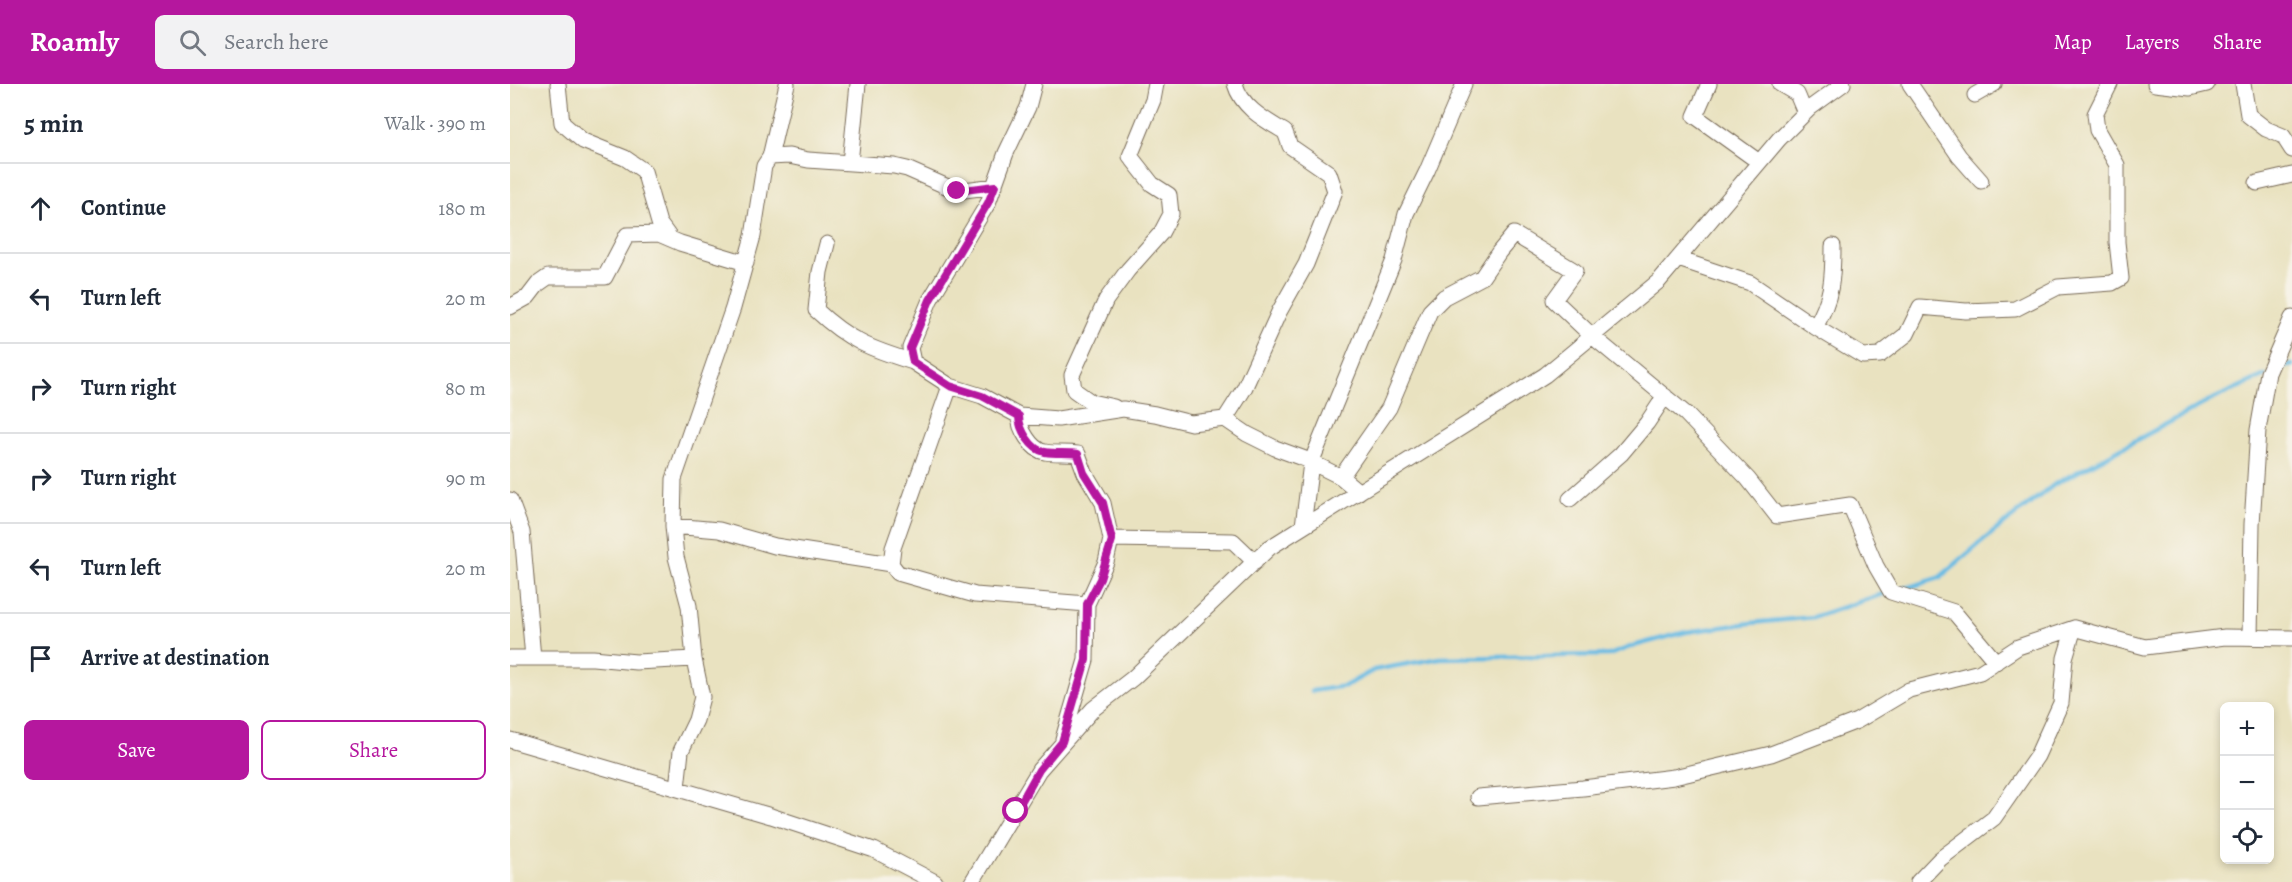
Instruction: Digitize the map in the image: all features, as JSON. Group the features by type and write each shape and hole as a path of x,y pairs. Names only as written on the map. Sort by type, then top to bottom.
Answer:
{"street":[{"path":"558,84 562,123 583,141 625,158 644,171 659,223 670,238"},
{"path":"677,788 681,751 696,720 702,697 694,659 688,606 676,557 673,526 674,478 733,308 746,263 765,166 770,157 787,84"},
{"path":"850,163 858,84"},
{"path":"913,362 910,348 930,300 988,203 1006,153 1028,107 1034,84"},
{"path":"1156,84 1153,100 1130,156 1152,184 1169,195 1171,214 1161,233 1128,270 1106,300 1072,375 1074,390 1091,402 1191,423 1225,419 1247,434 1341,477 1359,492"},
{"path":"1225,419 1244,389 1279,312 1306,264 1335,191 1329,173 1290,146 1285,132 1260,117 1239,97 1235,84"},
{"path":"1304,526 1311,463 1394,260 1406,214 1464,84"},
{"path":"1709,84 1695,116 1760,162"},
{"path":"1780,84 1797,94 1805,113"},
{"path":"972,882 1039,770 1093,709 1133,678 1269,548 1545,375 1659,281 1760,162 1805,113 1843,84"},
{"path":"1910,84 1959,156 1982,181"},
{"path":"1975,95 1994,84"},
{"path":"1678,259 1750,283 1863,356 1880,355 1907,334 1920,308 1966,311 2015,309 2058,287 2112,283 2121,278 2117,242 2117,165 2097,130 2095,114 2110,84"},
{"path":"2154,84 2190,88 2207,84"},
{"path":"2243,84 2248,115 2266,129 2283,136 2292,150"},
{"path":"770,157 789,156 807,160 882,164 907,169 957,191 995,186"},
{"path":"2257,183 2292,176"},
{"path":"510,307 528,297 538,285 548,278 605,278 627,235 659,234 746,263"},
{"path":"1341,477 1389,408 1430,311 1444,297 1482,276 1498,252 1514,234 1575,271 1554,300 1592,336 1686,414 1748,478 1777,516 1850,505 1876,566 1891,592 1954,612 1996,662"},
{"path":"827,244 820,272 816,310 852,340 873,350 913,362 950,386 982,396 1019,416 1058,419 1122,409"},
{"path":"1815,327 1825,310 1833,282 1833,246"},
{"path":"2250,637 2252,525 2258,430 2268,373 2292,318"},
{"path":"950,386 892,548 891,564 898,573 975,595 1087,604"},
{"path":"1570,499 1621,454 1647,423 1665,396"},
{"path":"1019,416 1019,424 1023,433 1036,448 1043,452 1078,454 1084,473 1103,503 1112,540 1100,579 1087,604 1086,660 1062,742"},
{"path":"510,500 522,532 533,658"},
{"path":"673,526 719,530 775,546 891,564"},
{"path":"1112,540 1233,541 1255,562"},
{"path":"1918,882 1940,859 1994,818 2037,756 2061,703 2065,658 2074,628"},
{"path":"1478,797 1674,777 1772,754 1857,720 1909,690 1980,672 2018,647 2074,628 2145,647 2225,637 2292,638"},
{"path":"510,658 593,658 636,663 694,659"},
{"path":"510,740 677,788 874,850 935,882"}],"waterway":[{"path":"2275,369 2292,365"},
{"path":"1900,590 1939,578 2055,484 2209,401 2265,375"},
{"path":"1312,691 1345,686 1374,670 1440,658 1609,655 1686,632 1814,617 1889,592"}],"route":[{"path":"957,191 995,186 988,203 930,300 910,348 913,362 950,386 982,396 1019,416 1019,424 1023,433 1036,448 1043,452 1078,454 1084,473 1103,503 1112,540 1100,579 1087,604 1086,660 1062,742 1039,770 1016,811"}]}
